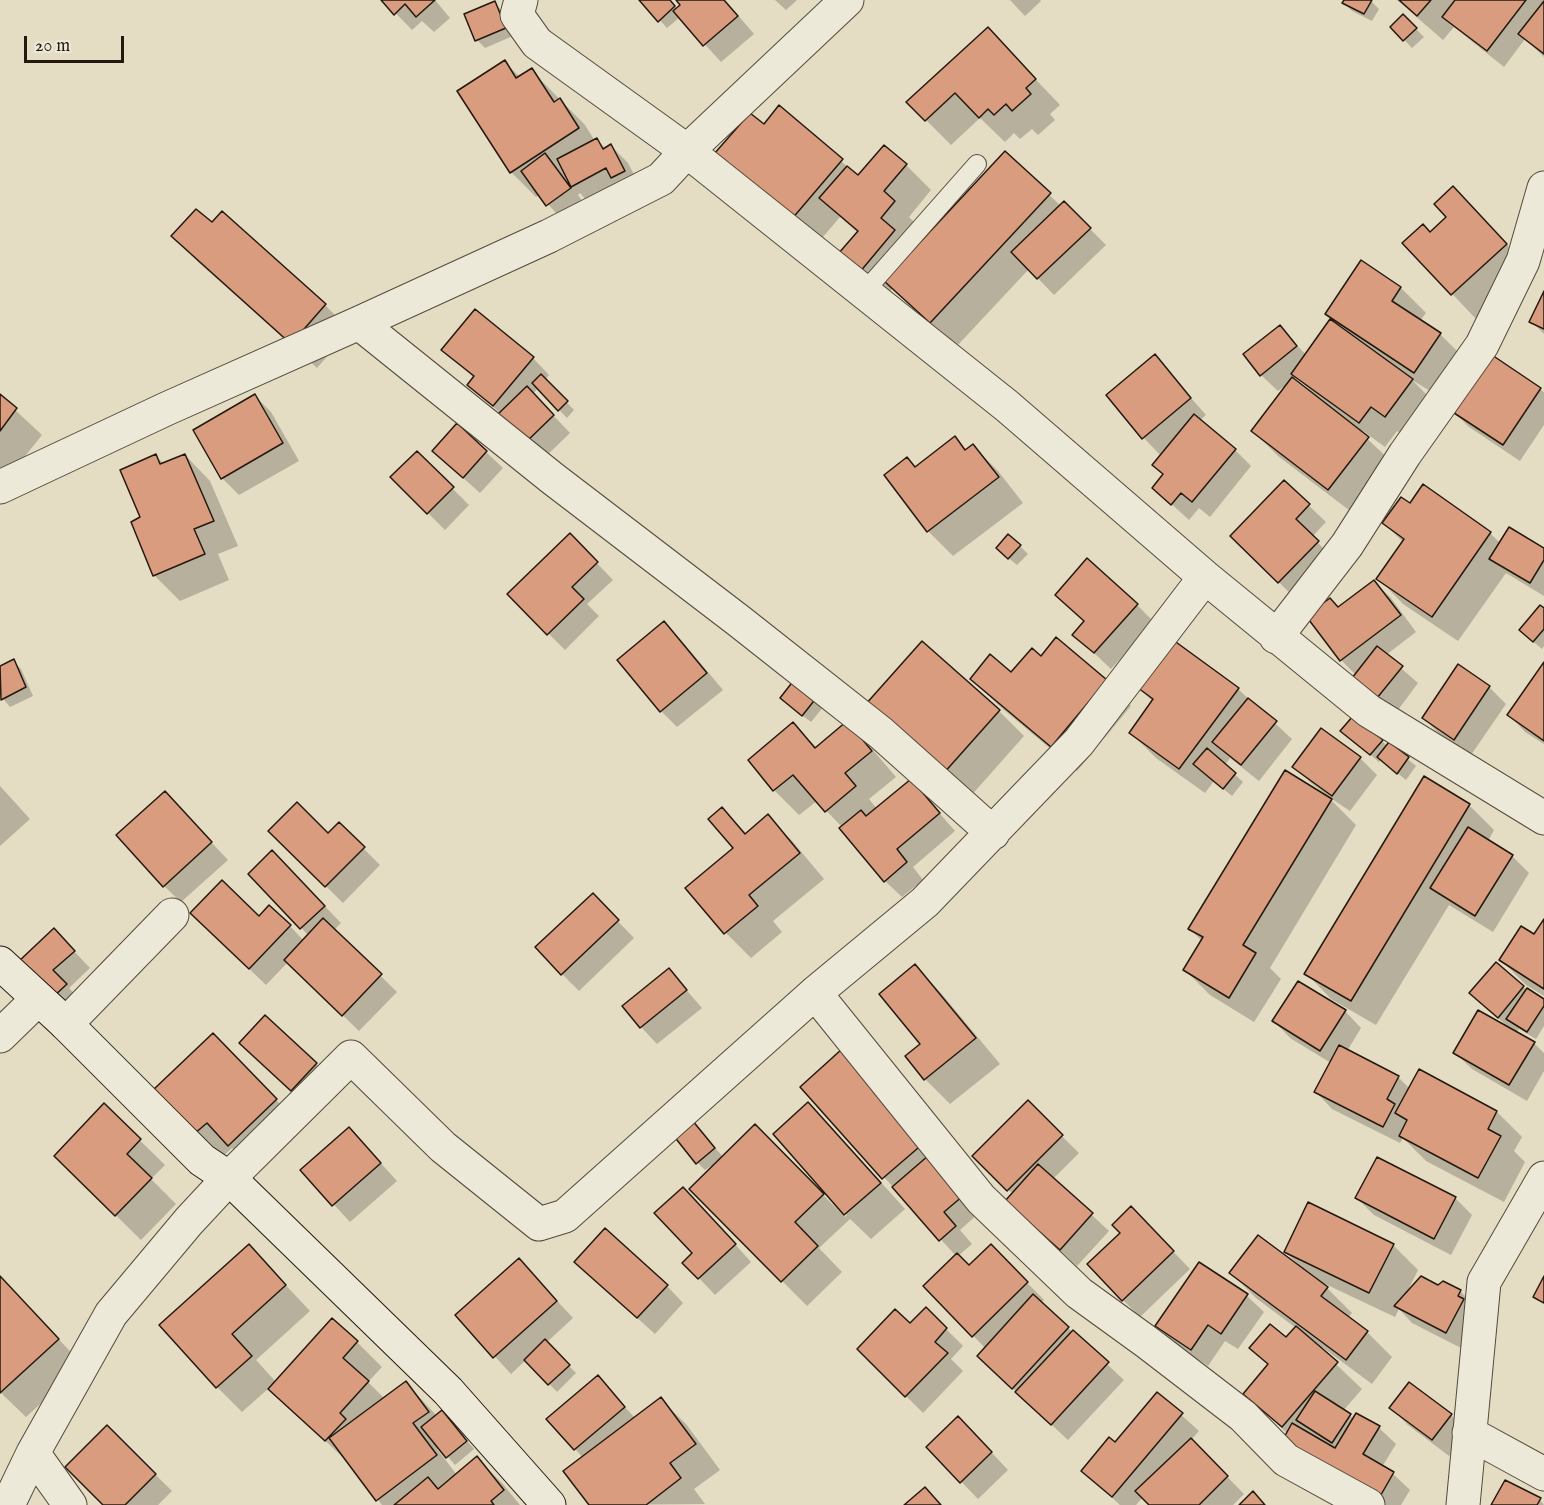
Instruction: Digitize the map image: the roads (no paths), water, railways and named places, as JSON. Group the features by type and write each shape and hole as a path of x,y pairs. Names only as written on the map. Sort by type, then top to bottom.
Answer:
{"street":[{"path":"520,0 517,15 537,43 687,151 1007,406 1276,637 1369,711 1544,818"},
{"path":"0,487 166,409 549,236 661,179 687,151 847,0"},
{"path":"1276,637 1347,545 1405,454 1482,345 1534,266 1544,188"},
{"path":"359,323 552,478 881,733 993,833"},
{"path":"8,1505 33,1453 111,1314 189,1221 229,1178 351,1057 443,1147 538,1224 565,1216 815,993 926,902 1079,742 1205,577"},
{"path":"66,1024 172,915"},
{"path":"0,963 66,1024 202,1160 229,1178 448,1390 549,1505"},
{"path":"815,993 981,1199 1079,1293 1243,1416 1286,1460 1368,1505"},
{"path":"0,1036 38,999"},
{"path":"1463,1505 1484,1282 1544,1178"},
{"path":"1469,1433 1544,1474"},
{"path":"33,1453 70,1505"}],"lane":[{"path":"864,292 977,164"}]}
